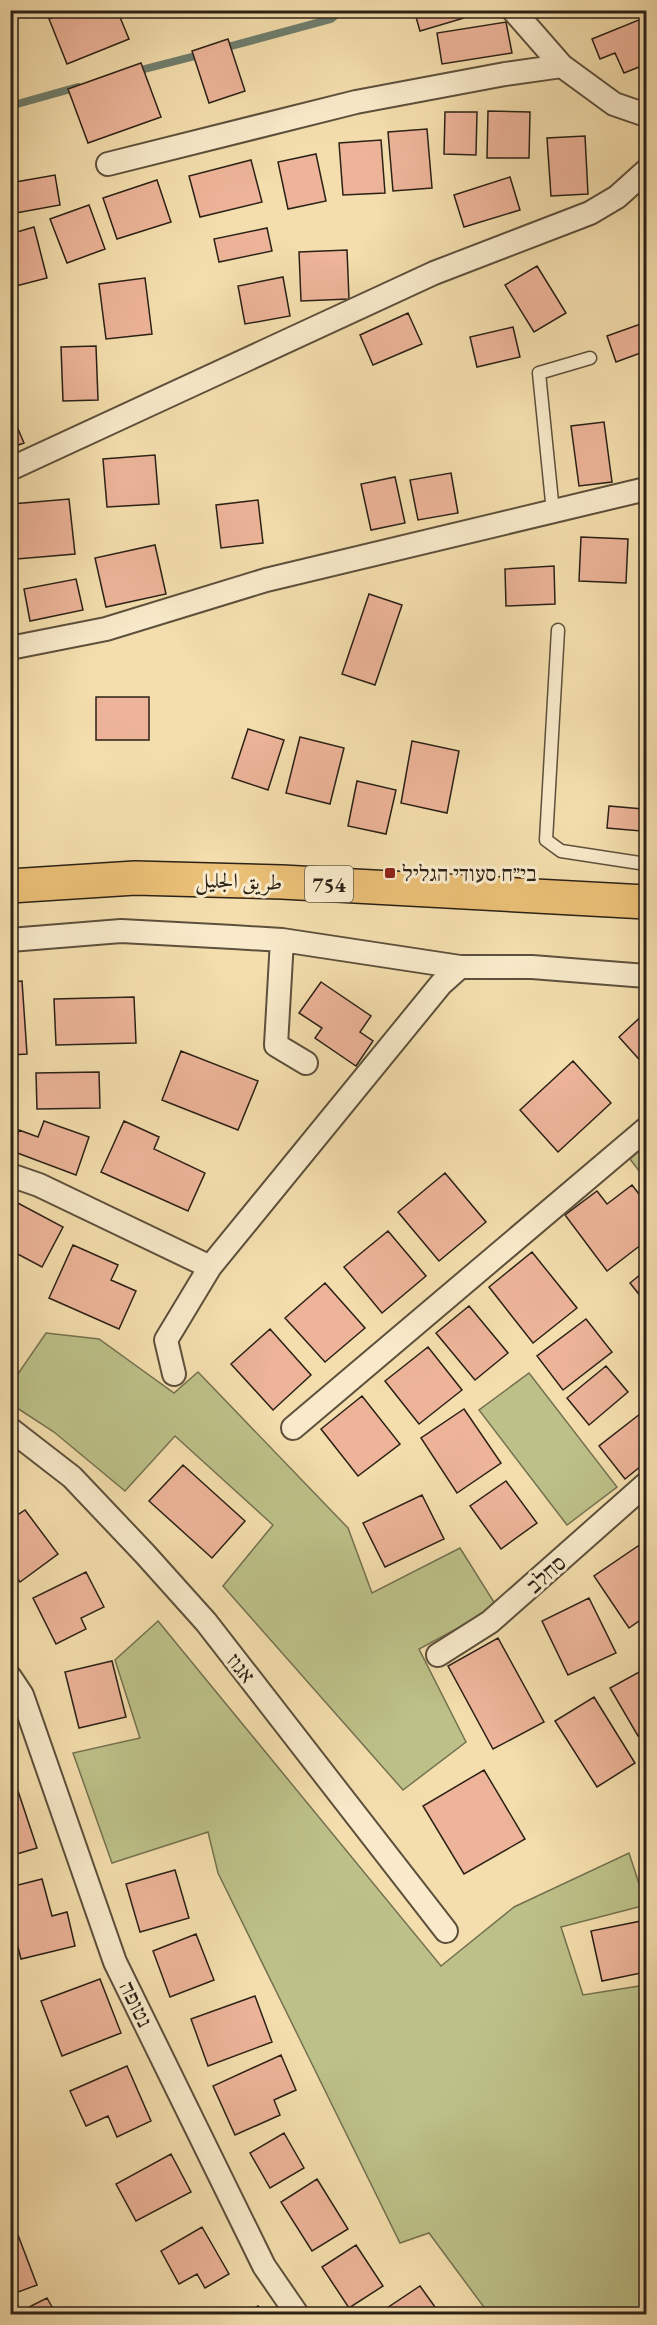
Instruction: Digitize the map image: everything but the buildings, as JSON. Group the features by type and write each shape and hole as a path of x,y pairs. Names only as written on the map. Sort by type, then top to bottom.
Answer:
{"main road":[{"name":"طريق الجليل","path":"10,886 135,878 282,882 646,902"}],"street":[{"path":"513,10 562,66 614,104 646,115"},
{"path":"108,164 356,102 504,74 562,66"},
{"path":"10,469 434,273 590,213 617,197 646,171"},
{"path":"10,648 106,629 266,580 646,489"},
{"path":"597,899 646,884"},
{"path":"10,940 121,931 282,940 460,967 532,967 646,976"},
{"path":"282,940 276,1045 306,1063"},
{"path":"174,1374 166,1340 210,1267 441,984 460,967"},
{"path":"293,1428 646,1129"},
{"path":"10,1175 39,1185 210,1267"},
{"name":"אגוז","path":"10,1429 72,1477 206,1622 446,1931"},
{"name":"סחלב","path":"438,1655 490,1622 646,1484"},
{"name":"נטופה","path":"10,1677 22,1695 115,1962 264,2266 297,2314"}],"lane":[{"path":"553,512 539,373 590,358"},
{"path":"558,630 546,840 561,851 646,864"}],"green space":[{"path":"646,1144 646,1180 630,1159"},
{"path":"46,1333 99,1339 174,1393 198,1372 348,1528 372,1593 460,1548 497,1607 419,1649 466,1742 403,1790 223,1586 273,1525 175,1436 125,1491 54,1432 11,1404 11,1384"},
{"path":"529,1373 617,1487 567,1525 479,1410"},
{"path":"158,1621 441,1966 514,1907 629,1853 646,1905 561,1927 583,1995 646,1985 646,2314 489,2314 429,2233 400,2243 218,1873 208,1832 112,1863 73,1753 140,1738 115,1660"}],"waterway":[{"path":"220,49 331,19 342,10"},
{"path":"133,72 203,54"},
{"path":"10,106 78,87"}],"place":[{"name":"בי״ח סעודי הגליל","path":"390,873"}]}
